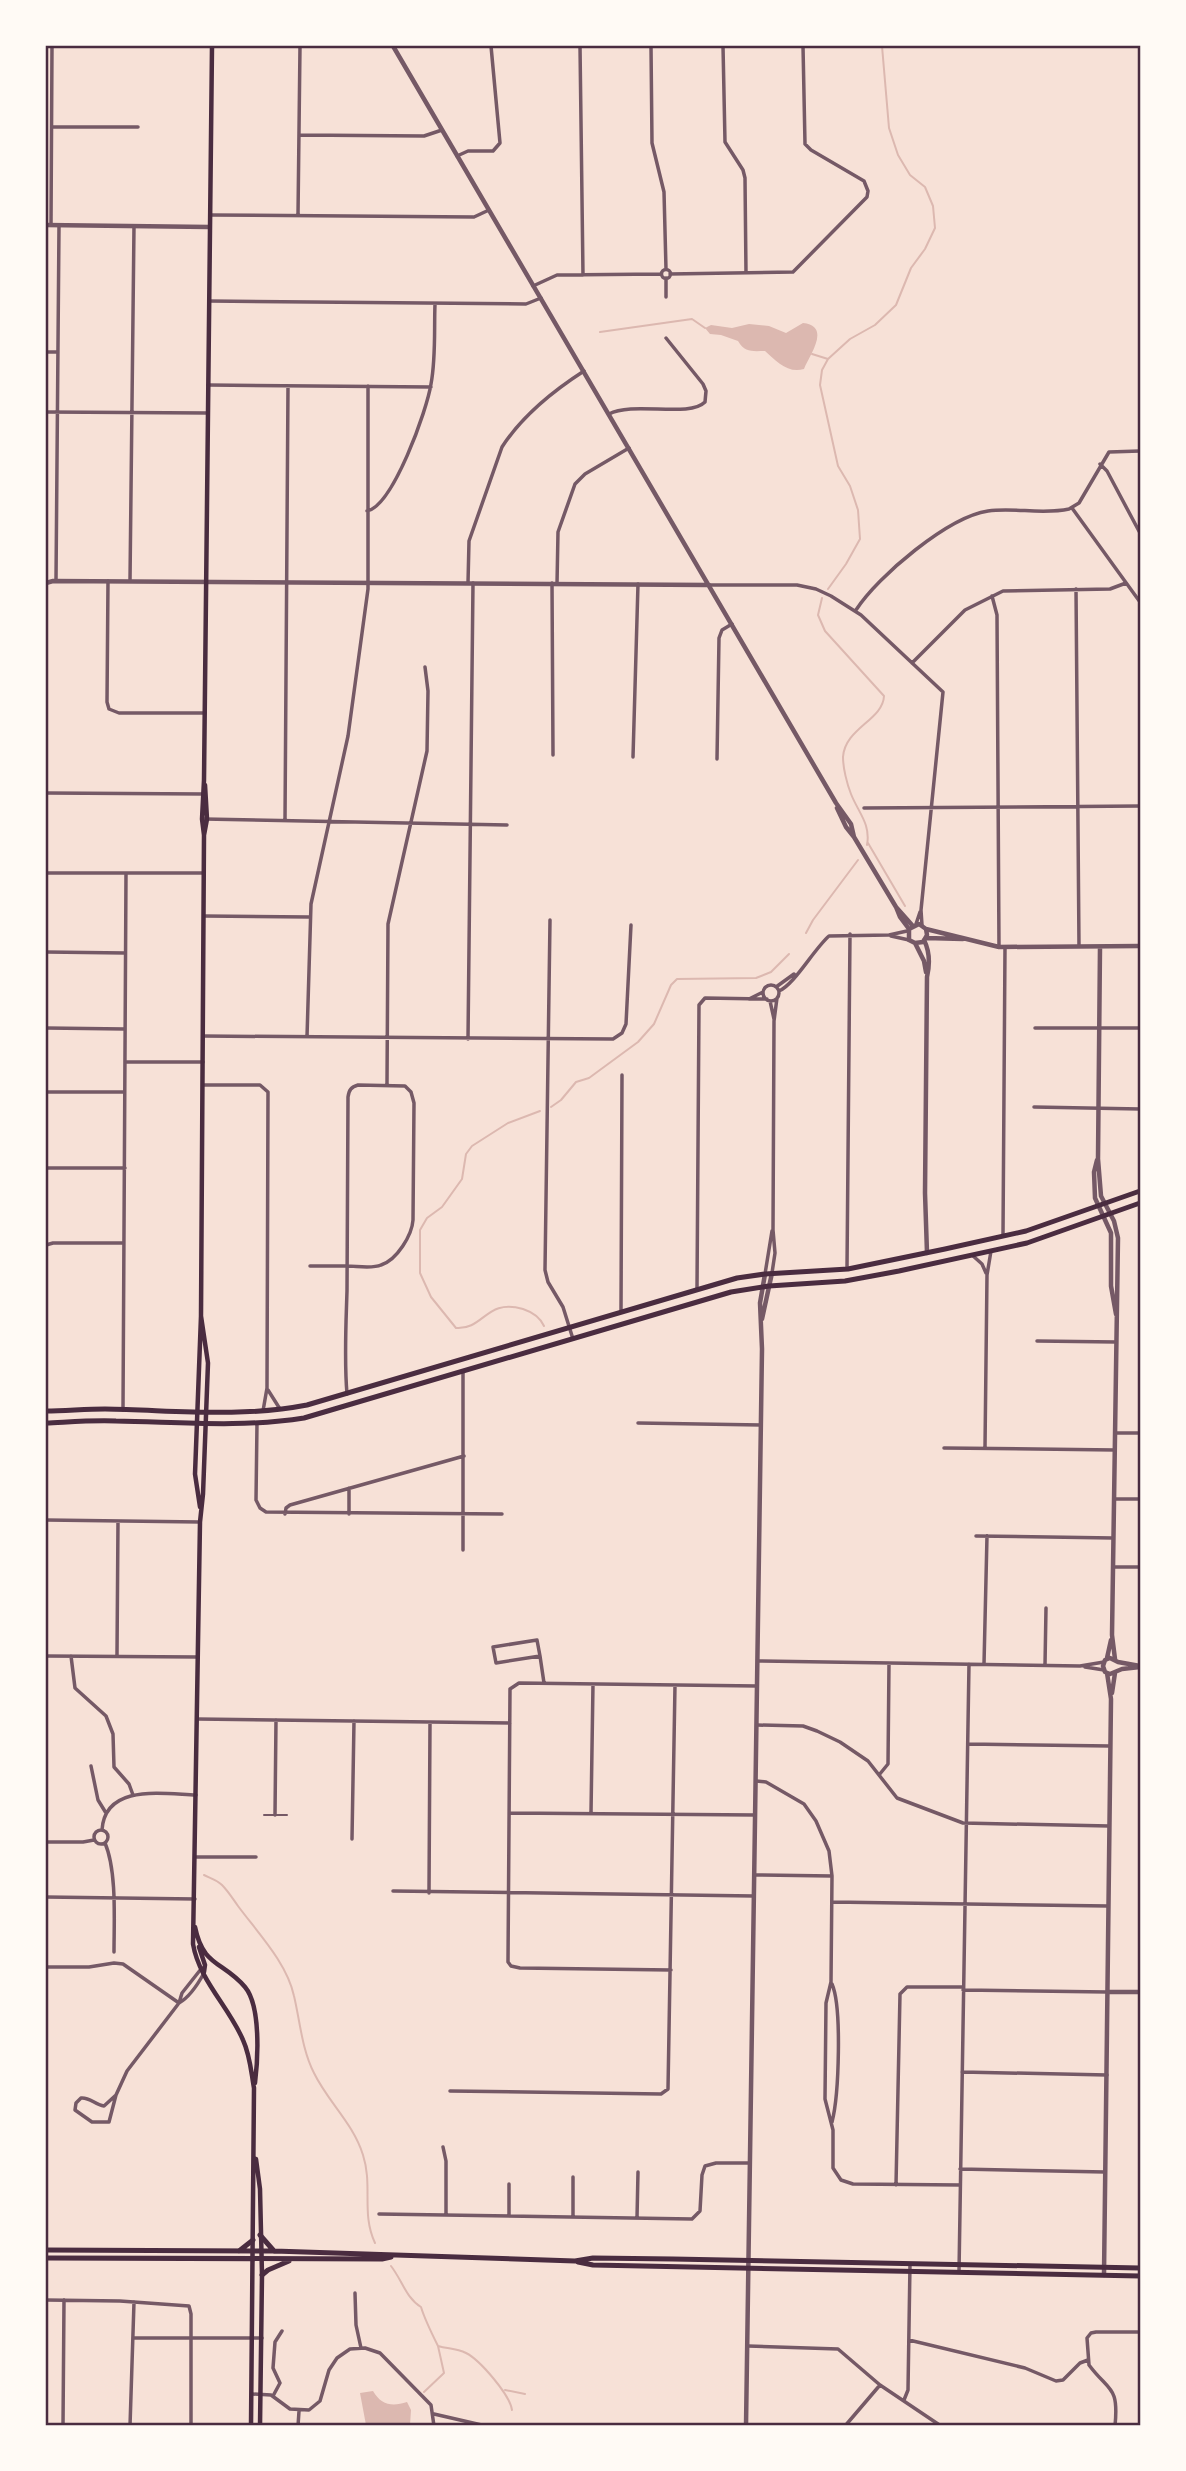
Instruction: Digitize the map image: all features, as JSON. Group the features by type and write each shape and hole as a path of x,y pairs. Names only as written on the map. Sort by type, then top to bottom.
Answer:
{"main road":[{"path":"212,46 205,581 201,1316 196,1479 200,1521 193,1944 203,1970 243,2040 250,2061 254,2088 253,2240 261,2259 260,2426"},
{"path":"46,1412 122,1410 206,1413 280,1409 315,1403 737,1278 848,1269 927,1253 1046,1224 1140,1191"},
{"path":"46,1423 107,1421 206,1425 290,1420 316,1415 718,1296 766,1286 856,1280 991,1251 1027,1242 1140,1203"},
{"path":"200,1508 203,1494 208,1363 201,1316"},
{"path":"526,1340 539,1343 540,1349"},
{"path":"194,1923 203,1970"},
{"path":"198,1940 208,1958 247,1990 254,2006 254,2088"},
{"path":"203,1970 213,1967 225,1971"},
{"path":"251,2426 253,2259 260,2235 260,2189 255,2154"},
{"path":"260,2235 274,2251"},
{"path":"239,2251 253,2240"},
{"path":"46,2250 381,2253 394,2256 575,2261 593,2265 1140,2276"},
{"path":"46,2258 292,2260 382,2259 394,2256"},
{"path":"575,2261 593,2258 1140,2268"},
{"path":"261,2275 292,2260"}],"street":[{"path":"52,46 48,225 209,227"},
{"path":"298,215 300,46"},
{"path":"393,46 836,803 839,815 900,917 915,927 925,939 929,965 925,1193 927,1253"},
{"path":"457,156 466,152 493,151 500,143 491,46"},
{"path":"580,46 583,275"},
{"path":"651,46 652,143 664,192 666,269 670,274"},
{"path":"723,46 725,142 743,170 745,178 746,274"},
{"path":"666,297 666,278 670,274 795,271 866,199 866,184 861,179 806,146 803,46"},
{"path":"52,128 138,127"},
{"path":"299,135 424,136 442,130"},
{"path":"209,215 474,217 489,210"},
{"path":"55,580 59,225"},
{"path":"130,581 134,226"},
{"path":"661,274 666,269"},
{"path":"533,286 552,275 661,274 666,278"},
{"path":"209,301 526,304 541,298"},
{"path":"367,511 383,500 400,473 431,387 435,303"},
{"path":"609,414 626,408 695,408 705,402 706,391 703,384 666,338"},
{"path":"46,352 58,352"},
{"path":"468,1039 471,825 469,541 502,447 550,394 584,371"},
{"path":"208,385 431,387"},
{"path":"285,821 288,386"},
{"path":"307,1037 309,917 348,736 367,582 368,386"},
{"path":"46,412 207,413"},
{"path":"553,755 554,583 558,532 575,484 585,474 629,447"},
{"path":"856,610 913,551 971,516 995,510 1061,511 1072,508 1079,503 1100,464 1110,452 1140,451"},
{"path":"1100,464 1107,471 1140,533"},
{"path":"1072,508 1140,601"},
{"path":"46,580 804,586 831,596 856,610 942,690 944,695 921,910 909,940"},
{"path":"108,581 109,709 119,713 205,713"},
{"path":"911,664 958,616 992,596 1009,590 1114,589 1126,583"},
{"path":"633,757 638,584"},
{"path":"1076,589 1079,946"},
{"path":"992,596 997,615 1003,1236"},
{"path":"717,759 720,636 722,630 732,624"},
{"path":"387,1084 389,914 427,751 428,691 425,667"},
{"path":"46,793 204,794"},
{"path":"864,808 1140,806"},
{"path":"204,819 507,825"},
{"path":"46,873 204,873"},
{"path":"122,1410 125,1367 126,873"},
{"path":"204,916 309,917"},
{"path":"550,920 545,1270 548,1282 563,1307 573,1339"},
{"path":"203,1036 609,1040 622,1033 626,1024 631,925"},
{"path":"889,935 915,927 953,934 964,939"},
{"path":"848,1269 850,934"},
{"path":"746,2426 752,2163 762,1320 773,1230 774,1021 777,989 796,973 829,936 850,934 889,935 915,943 924,961 927,977"},
{"path":"915,943 925,939 964,939 1002,947 1140,946"},
{"path":"1100,947 1100,1192 1118,1238 1112,1635 1116,1672 1111,1699 1110,1745 1104,2275"},
{"path":"46,952 125,953"},
{"path":"749,999 768,986 777,989"},
{"path":"764,991 774,1021"},
{"path":"696,1290 696,1111 700,1001 708,998 777,998"},
{"path":"46,1028 125,1029"},
{"path":"1035,1028 1140,1028"},
{"path":"125,1062 203,1062"},
{"path":"621,1312 622,1075"},
{"path":"310,1266 347,1266 373,1266 385,1264 407,1240 412,1229 414,1099 405,1086 358,1084 351,1088 348,1094 347,1266 347,1394"},
{"path":"203,1085 260,1085 266,1088 268,1093 267,1388 263,1410"},
{"path":"46,1092 124,1092"},
{"path":"1034,1107 1140,1109"},
{"path":"1098,1159 1094,1192 1097,1206 1111,1236 1111,1286 1116,1315"},
{"path":"46,1168 125,1168"},
{"path":"47,1250 46,1244 53,1243 124,1243"},
{"path":"985,1447 987,1275 991,1251"},
{"path":"972,1255 982,1264 987,1275"},
{"path":"1037,1341 1116,1342"},
{"path":"463,1372 463,1550"},
{"path":"267,1388 280,1409"},
{"path":"257,1423 255,1497 260,1508 266,1512 502,1514"},
{"path":"638,1423 761,1425"},
{"path":"1115,1433 1140,1433"},
{"path":"944,1448 1115,1450"},
{"path":"285,1514 289,1506 464,1456"},
{"path":"349,1488 349,1514"},
{"path":"1114,1499 1140,1499"},
{"path":"46,1520 200,1521"},
{"path":"117,1656 118,1521"},
{"path":"976,1536 1114,1538"},
{"path":"984,1664 986,1536"},
{"path":"1113,1567 1140,1567"},
{"path":"1045,1665 1046,1608"},
{"path":"1111,1699 1106,1660 1112,1635"},
{"path":"540,1656 496,1663 493,1647 537,1640 540,1656 544,1683"},
{"path":"46,1656 198,1657"},
{"path":"71,1656 75,1688 106,1717 113,1734 113,1763 133,1795"},
{"path":"1080,1666 1106,1660 1140,1666"},
{"path":"758,1661 1080,1666 1106,1672 1140,1666"},
{"path":"879,1775 885,1771 888,1764 890,1663"},
{"path":"958,2272 968,1664"},
{"path":"671,1970 514,1967 509,1964 506,1955 510,1690 514,1685 544,1683 757,1686"},
{"path":"591,1813 593,1684"},
{"path":"450,2091 661,2094 667,2091 675,1685"},
{"path":"197,1719 509,1723"},
{"path":"275,1815 276,1720"},
{"path":"352,1839 354,1721"},
{"path":"429,1892 430,1722"},
{"path":"757,1725 808,1727 862,1757 897,1798 966,1823 1109,1826"},
{"path":"968,1744 1110,1745"},
{"path":"91,1766 98,1800 106,1813"},
{"path":"756,1781 766,1782 806,1807 828,1846 832,1902 831,1982 826,2003 825,2089 826,2105 832,2123"},
{"path":"102,1830 106,1813 122,1798 133,1795 196,1795"},
{"path":"509,1813 756,1815"},
{"path":"94,1840 95,1833 102,1830"},
{"path":"102,1830 107,1834 105,1843 109,1856 113,1899 114,1952"},
{"path":"46,1842 94,1840 99,1844 105,1843"},
{"path":"195,1857 256,1857"},
{"path":"755,1875 831,1876"},
{"path":"393,1891 754,1896"},
{"path":"46,1897 195,1899"},
{"path":"832,1902 1108,1906"},
{"path":"46,1966 89,1967 123,1964 178,2003"},
{"path":"178,2003 185,2000 196,1986 203,1970"},
{"path":"116,2095 103,2106 81,2098 75,2110 90,2121 108,2122 116,2095 132,2064 178,2003 182,1993 203,1970"},
{"path":"831,1982 838,2002 836,2102 832,2123 833,2168 838,2178 853,2184 960,2185"},
{"path":"196,1986 203,1983 211,1985"},
{"path":"897,2185 901,1988 1140,1993"},
{"path":"962,2072 1107,2075"},
{"path":"443,2147 446,2161 446,2215"},
{"path":"379,2214 695,2218 701,2207 702,2175 705,2166 716,2162 752,2163"},
{"path":"960,2169 1105,2172"},
{"path":"637,2218 638,2172"},
{"path":"573,2178 573,2217"},
{"path":"509,2184 509,2216"},
{"path":"903,2401 908,2390 910,2264"},
{"path":"355,2293 356,2325 361,2348"},
{"path":"46,2300 189,2306 192,2338 191,2426"},
{"path":"63,2426 64,2300"},
{"path":"130,2426 134,2302"},
{"path":"273,2396 280,2383 273,2371 274,2345 282,2331"},
{"path":"1115,2426 1114,2395 1106,2382 1090,2367 1087,2338 1091,2333 1140,2332"},
{"path":"132,2339 262,2338"},
{"path":"909,2340 1029,2369 1056,2381 1063,2380 1080,2363 1088,2360"},
{"path":"748,2346 836,2348 880,2385 941,2426"},
{"path":"252,2394 273,2396 287,2408 299,2411 312,2408 320,2401 328,2370 337,2358 350,2349 375,2350 429,2402 434,2414 434,2426"},
{"path":"845,2426 880,2385"},
{"path":"298,2426 299,2411"},
{"path":"434,2414 486,2426"}],"lane":[{"path":"264,1815 287,1815"}],"shaded area":[{"path":"803,323 812,325 817,335 814,350 804,369 798,370 783,366 765,351 746,349 738,341 710,334 705,328 711,325 732,328 749,324 769,326 786,333"},
{"path":"373,2391 387,2404 407,2402 411,2410 410,2425 366,2425 360,2393"}],"waterway":[{"path":"828,589 860,539 858,510 850,486 838,466 820,385 822,370 828,359 850,339 875,325 896,305 911,268 925,249 935,228 933,206 925,187 910,175 898,155 889,128 882,46"},
{"path":"600,332 692,319 705,328"},
{"path":"812,354 828,359"},
{"path":"822,598 818,615 825,631 884,696 877,712 850,739 843,757 850,790 866,824 867,845"},
{"path":"868,843 905,906"},
{"path":"806,933 858,860"},
{"path":"551,1107 561,1100 576,1082 589,1078 638,1042 654,1024 671,985 677,979 756,978 771,972 789,954"},
{"path":"540,1111 508,1123 472,1146 466,1154 462,1179 442,1207 427,1218 420,1230 420,1273 431,1297 456,1328 473,1324 493,1311 511,1307 533,1313 544,1326"},
{"path":"204,1875 218,1882 226,1890 285,1972 294,1996 310,2064 359,2143 363,2155 369,2221 375,2243"},
{"path":"391,2266 408,2294 421,2307 438,2346 462,2351 479,2363 494,2378 512,2410"},
{"path":"424,2392 444,2373 438,2346"},
{"path":"505,2390 525,2394"}]}
